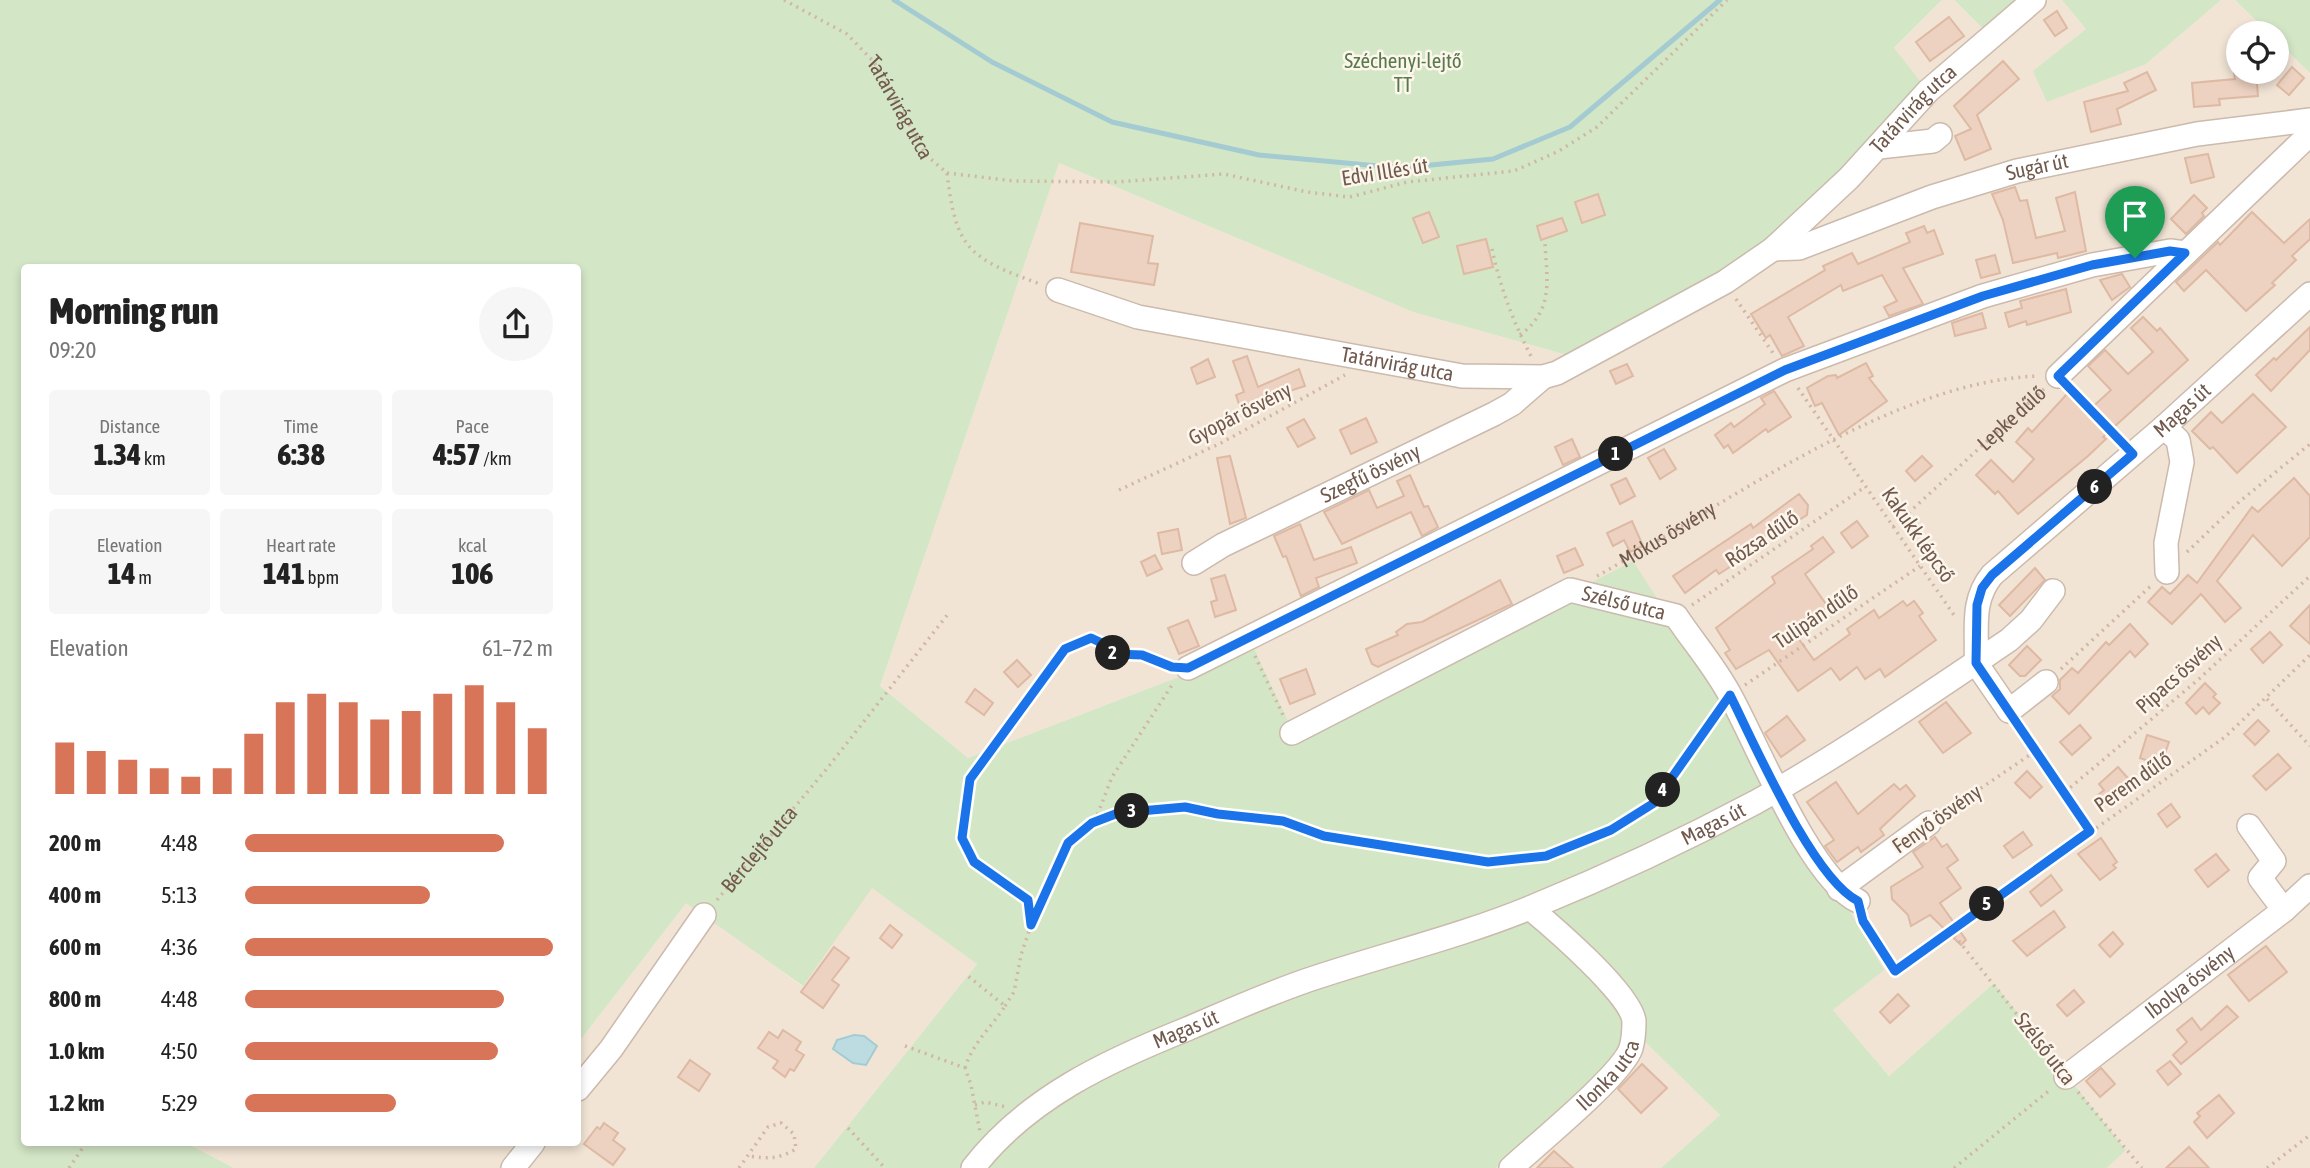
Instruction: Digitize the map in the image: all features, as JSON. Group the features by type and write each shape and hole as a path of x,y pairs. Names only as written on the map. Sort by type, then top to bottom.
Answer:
{"street":[{"name":"Tatárvirág utca","path":"1058,290 1138,317 1372,360 1462,376 1543,377 1585,360 1713,289 1773,249 1879,147 1928,91 2034,0"},
{"name":"Sugár út","path":"1773,249 1799,248 1963,187 2017,171 2197,134 2310,120"},
{"name":"Lepke dűlő","path":"2058,376 2310,134"},
{"path":"1879,147 1933,141 1940,135"},
{"path":"1182,673 1785,370 1983,296 2039,280 2170,251 2185,253"},
{"name":"Magas út","path":"978,1161 1023,1116 1122,1055 1307,981 1460,934 1530,908 1669,847 1843,750 1976,655 1977,605 1987,581 2164,427 2310,294"},
{"name":"Szegfű ösvény","path":"1194,563 1223,545 1513,404 1543,377"},
{"path":"2164,427 2178,440 2182,462 2166,543 2167,572"},
{"path":"1292,733 1570,590"},
{"name":"Szélső utca","path":"1570,590 1676,616 1730,695 1792,819 1849,895"},
{"path":"2046,682 2009,711 1976,655 2024,627 2053,591"},
{"name":"Fenyő ösvény","path":"1849,895 1929,823"},
{"path":"2249,826 2274,861 2260,878 2284,910"},
{"name":"Ibolya ösvény","path":"2066,1077 2284,910 2310,886"},
{"name":"Ilonka utca","path":"1511,1168 1616,1072 1631,1048 1634,1021 1629,1007 1593,967 1530,908"},
{"path":"581,1085 611,1049 704,915"},
{"path":"513,1168 531,1146"}],"path":[{"name":"Tatárvirág utca","path":"784,0 847,34 874,62 926,155 947,173 951,209 961,237 976,255 996,268 1058,290"},
{"name":"Edvi Illés út","path":"947,173 1014,181 1116,182 1224,174 1307,192 1350,197 1407,182 1514,171 1559,151 1597,127 1727,0"},
{"path":"1520,335 1534,325 1545,308 1545,243"},
{"path":"1492,249 1497,274 1520,335 1543,377"},
{"name":"Gyopár ösvény","path":"1119,490 1231,437 1372,360"},
{"path":"2058,376 2133,454"},
{"name":"Mókus ösvény","path":"1570,590 1834,440 1945,392 2020,377 2058,376"},
{"name":"Lepke dűlő","path":"1893,527 2058,376"},
{"name":"Kakukk lépcső","path":"1834,440 1920,566 1976,655"},
{"name":"Rózsa dűlő","path":"1676,616 1866,487"},
{"name":"Tulipán dűlő","path":"1730,695 1920,566"},
{"name":"Pipacs ösvény","path":"2065,792 2199,679 2310,576"},
{"name":"Bérclejtő utca","path":"704,915 829,766 948,614"},
{"path":"1031,925 1028,900 974,862 962,838 970,779 982,758 1065,649 1091,638 1106,645 1115,654 1142,655 1182,673 1112,777 1094,822"},
{"path":"1252,649 1292,733"},
{"name":"Perem dűlő","path":"1849,895 1895,971 2225,737 2310,655"},
{"path":"978,1161 975,1105 965,1068 969,1054 1014,992 1021,955 1031,925 1068,843 1094,822 1118,813 1185,807 1218,814 1283,821 1324,836 1488,862 1546,856 1611,830 1654,803 1730,695"},
{"path":"2267,699 2310,746"},
{"path":"2009,711 2090,831"},
{"name":"Fenyő ösvény","path":"1929,823 2037,750"},
{"name":"Szélső utca","path":"1950,930 2142,1168"},
{"path":"968,976 1005,1006"},
{"path":"905,1046 965,1068"},
{"path":"1954,1168 2066,1077"},
{"path":"975,1105 997,1102 1023,1116"},
{"path":"738,1168 768,1127 781,1123 794,1134 796,1149 784,1156 768,1159 749,1156"},
{"path":"848,1128 885,1168"},
{"path":"2267,1168 2310,1135"},
{"path":"68,1168 84,1146"}],"shaded area":[{"path":"1942,0 1954,0 1990,36 2034,0 2062,0 2086,29 2034,71 2146,64 2221,0 2235,0 2257,21 2226,21 2226,84 2289,84 2289,53 2310,73 2310,1168 2107,1168 2126,1150 1994,983 1889,1076 1833,1010 1883,970 1295,736 1254,648 968,758 880,686 1059,163 1413,312 1585,360"},
{"path":"872,887 977,964 814,1168 234,1168 192,1146 581,1146 581,1039 686,902 802,986"},
{"path":"1638,1035 1720,1115 1661,1168 1496,1168"}],"green space":[{"name":"Széchenyi-lejtő TT","path":"0,0 1942,0 1894,48 1928,91 1773,249 1585,360 1413,312 1059,163 880,686 968,758 1254,648 1295,736 1633,561 1768,772 1884,970 1833,1010 1889,1076 1994,983 2126,1150 2107,1168 1661,1168 1720,1115 1638,1035 1496,1168 814,1168 977,964 872,888 803,986 686,903 581,1039 581,264 21,264 21,1146 192,1146 234,1168 0,1168"},
{"path":"1954,0 2034,0 1990,36"},
{"path":"2062,0 2221,0 2146,64 2047,102 2033,71 2086,29"},
{"path":"2235,0 2310,0 2310,73 2289,53 2289,21 2257,21"}],"water":[{"path":"854,1035 864,1036 877,1046 866,1065 853,1063 833,1049 837,1040"}],"building":[{"path":"2057,11 2067,28 2055,36 2044,20"},
{"path":"1949,17 1964,36 1930,61 1916,42"},
{"path":"2003,61 2019,79 1977,115 1991,149 1965,160 1955,136 1971,129 1954,106"},
{"path":"2292,67 2304,78 2289,95 2277,85 2289,84 2289,71"},
{"path":"2147,72 2156,90 2117,109 2121,124 2091,132 2084,102 2128,91 2124,83"},
{"path":"2226,80 2226,84 2257,84 2258,96 2219,99 2220,105 2194,107 2192,83"},
{"path":"2208,154 2214,177 2191,183 2185,158"},
{"path":"2015,187 2020,201 2027,200 2036,238 2065,231 2056,198 2075,192 2086,251 2058,258 2057,253 2013,263 2003,220 1992,194"},
{"path":"1598,194 1605,215 1582,223 1575,202"},
{"path":"2194,195 2207,208 2202,213 2204,216 2186,234 2171,219"},
{"path":"1429,212 1439,237 1423,243 1413,218"},
{"path":"2252,212 2284,243 2310,219 2310,239 2292,256 2296,260 2272,283 2275,285 2246,311 2206,270 2184,291 2176,282 2218,242 2220,245"},
{"path":"1562,218 1567,231 1541,240 1537,226"},
{"path":"1080,223 1153,236 1148,263 1158,264 1154,285 1071,272"},
{"path":"1924,226 1927,233 1934,230 1943,254 1903,268 1923,304 1889,316 1884,307 1897,301 1882,275 1843,291 1841,285 1788,317 1804,346 1782,356 1770,335 1766,338 1751,314 1825,270 1823,266 1852,253 1858,264 1910,242 1906,233"},
{"path":"1486,239 1493,267 1464,274 1457,246"},
{"path":"1995,255 2000,273 1981,278 1976,260"},
{"path":"2122,274 2130,287 2112,300 2100,280"},
{"path":"2066,289 2071,312 2027,325 2026,321 2009,327 2005,313 2022,308 2020,301"},
{"path":"1982,313 1986,328 1955,336 1952,323"},
{"path":"2143,317 2157,331 2160,328 2188,360 2103,437 2106,439 2088,456 2018,514 1998,491 1995,494 1976,475 1991,460 2013,482 2034,459 2016,442 2028,428 2032,432 2067,394 2086,413 2111,390 2088,366 2105,350 2128,374 2153,352 2131,328"},
{"path":"2310,327 2310,350 2271,391 2256,375"},
{"path":"1247,356 1258,387 1299,369 1305,386 1240,407 1236,395 1244,392 1233,361"},
{"path":"1208,359 1215,377 1197,384 1191,368"},
{"path":"1866,363 1873,376 1869,378 1887,401 1839,435 1822,403 1815,406 1807,388 1828,376 1836,375 1837,378"},
{"path":"1627,364 1633,376 1616,384 1610,371"},
{"path":"1774,391 1791,417 1768,432 1766,429 1733,453 1728,445 1724,448 1715,435 1731,423 1734,427 1765,404 1761,398"},
{"path":"2253,394 2286,427 2237,473 2213,447 2210,449 2192,431 2211,412 2222,423"},
{"path":"1366,418 1377,442 1351,454 1340,430"},
{"path":"1304,419 1315,438 1298,447 1287,428"},
{"path":"1572,439 1580,457 1563,465 1555,447"},
{"path":"1664,449 1676,469 1660,479 1648,458"},
{"path":"1230,456 1246,518 1230,524 1217,458"},
{"path":"1922,456 1932,466 1915,481 1906,471"},
{"path":"1410,475 1424,507 1428,506 1438,527 1422,536 1411,512 1342,544 1324,512 1369,490 1377,508 1404,496 1397,481"},
{"path":"1626,478 1635,496 1620,504 1611,485"},
{"path":"2294,478 2310,496 2310,537 2282,566 2253,535 2217,581 2241,608 2225,622 2201,594 2172,624 2148,602 2162,587 2170,594 2188,575 2197,583 2252,507 2258,512"},
{"path":"1799,494 1808,505 1807,515 1774,536 1771,532 1730,560 1733,565 1719,574 1716,570 1685,593 1673,576 1751,524 1753,528"},
{"path":"1632,521 1643,546 1630,552 1624,540 1613,546 1607,533"},
{"path":"1857,521 1868,536 1852,548 1841,533"},
{"path":"1300,524 1314,560 1351,547 1357,563 1316,578 1319,587 1301,596 1286,556 1283,557 1274,536"},
{"path":"1178,529 1182,550 1162,554 1158,533"},
{"path":"1823,537 1834,552 1805,574 1828,607 1793,631 1814,660 1850,634 1847,629 1874,610 1879,618 1903,601 1907,606 1914,601 1923,613 1919,616 1936,640 1885,677 1880,669 1865,679 1857,667 1840,680 1831,668 1798,691 1769,650 1736,669 1725,653 1730,650 1716,628 1775,583 1772,577 1813,549 1811,546"},
{"path":"1575,548 1583,565 1564,573 1557,556"},
{"path":"1155,555 1162,569 1147,576 1141,562"},
{"path":"2035,568 2045,580 2010,616 1999,605"},
{"path":"1225,575 1236,610 1215,617 1211,602 1217,600 1211,579"},
{"path":"1500,580 1512,604 1378,667 1372,664 1366,649 1398,635 1396,632 1407,624 1422,622"},
{"path":"2310,605 2310,644 2290,626"},
{"path":"1188,620 1199,646 1179,654 1168,628"},
{"path":"2130,624 2148,644 2135,657 2130,651 2069,714 2052,696 2060,689 2060,680 2072,668 2078,673 2106,642 2109,645"},
{"path":"2270,632 2282,645 2263,663 2251,649"},
{"path":"2027,646 2041,660 2025,676 2020,676 2009,665"},
{"path":"1017,660 1031,675 1018,687 1004,672"},
{"path":"1306,669 1315,694 1290,704 1280,679"},
{"path":"2205,683 2216,694 2213,697 2220,703 2209,714 2203,707 2196,714 2186,703"},
{"path":"975,689 993,703 984,715 966,702"},
{"path":"1946,702 1971,733 1943,753 1919,722"},
{"path":"1787,716 1805,740 1781,757 1765,733"},
{"path":"2258,720 2269,731 2255,745 2244,734"},
{"path":"2080,725 2091,738 2072,755 2060,742"},
{"path":"2147,735 2169,742 2161,765 2140,758"},
{"path":"2278,754 2291,768 2266,790 2253,776"},
{"path":"2118,767 2133,784 2108,806 2098,795 2104,790 2099,784"},
{"path":"2027,771 2042,787 2030,798 2015,783"},
{"path":"1836,782 1858,814 1894,784 1900,790 1906,785 1915,796 1880,829 1884,835 1861,852 1858,847 1837,862 1825,846 1834,840 1807,802"},
{"path":"2171,804 2180,817 2167,827 2158,814"},
{"path":"2023,832 2032,845 2013,858 2004,846"},
{"path":"1935,837 1942,847 1947,844 1958,860 1947,868 1961,888 1940,903 1966,940 1961,945 1930,915 1911,926 1908,915 1892,899 1891,887 1923,867 1913,852"},
{"path":"2101,838 2117,862 2113,865 2116,868 2100,880 2078,854"},
{"path":"2216,854 2229,870 2208,887 2195,870"},
{"path":"2051,875 2062,890 2041,906 2030,892"},
{"path":"2054,911 2065,927 2027,956 2013,941"},
{"path":"890,925 902,935 892,948 880,938"},
{"path":"2113,932 2123,944 2110,957 2099,945"},
{"path":"2266,946 2287,972 2249,1001 2228,975"},
{"path":"834,947 849,958 832,980 839,985 823,1008 801,992"},
{"path":"2074,990 2084,1002 2067,1016 2057,1005"},
{"path":"1898,994 1909,1006 1890,1023 1880,1012"},
{"path":"2227,1006 2238,1017 2181,1064 2173,1055 2187,1042 2177,1030 2192,1018 2201,1030"},
{"path":"783,1030 801,1042 796,1050 804,1055 794,1071 790,1069 785,1077 773,1068 778,1061 758,1048 769,1032 778,1038"},
{"path":"690,1060 710,1074 699,1091 678,1077"},
{"path":"2170,1061 2181,1074 2168,1085 2157,1071"},
{"path":"1642,1064 1667,1088 1641,1113 1618,1089"},
{"path":"2101,1068 2115,1084 2100,1097 2086,1081"},
{"path":"2219,1095 2234,1113 2207,1138 2194,1122 2200,1116 2197,1113"},
{"path":"604,1123 618,1133 613,1140 625,1149 613,1165 584,1144 597,1127 600,1129"},
{"path":"2189,1147 2209,1168 2166,1168"},
{"path":"1554,1151 1573,1168 1537,1168"}],"waterway":[{"path":"894,0 992,62 1112,122 1259,155 1400,168 1493,159 1570,127 1720,0"}],"route":[{"path":"2170,251 2185,253 2058,376 2133,454 1992,575 1982,588 1975,624 1976,663 2090,831 1895,971 1863,921 1858,901 1839,889 1792,819 1730,695 1654,803 1611,830 1546,856 1488,862 1324,836 1283,821 1218,814 1185,807 1118,813 1092,823 1068,843 1031,925 1028,900 974,862 962,838 970,779 982,758 1065,649 1091,638 1106,645 1115,654 1142,655 1159,659 1172,667 1188,668 1785,370 1983,296 2092,265 2135,258 2170,251"}]}
